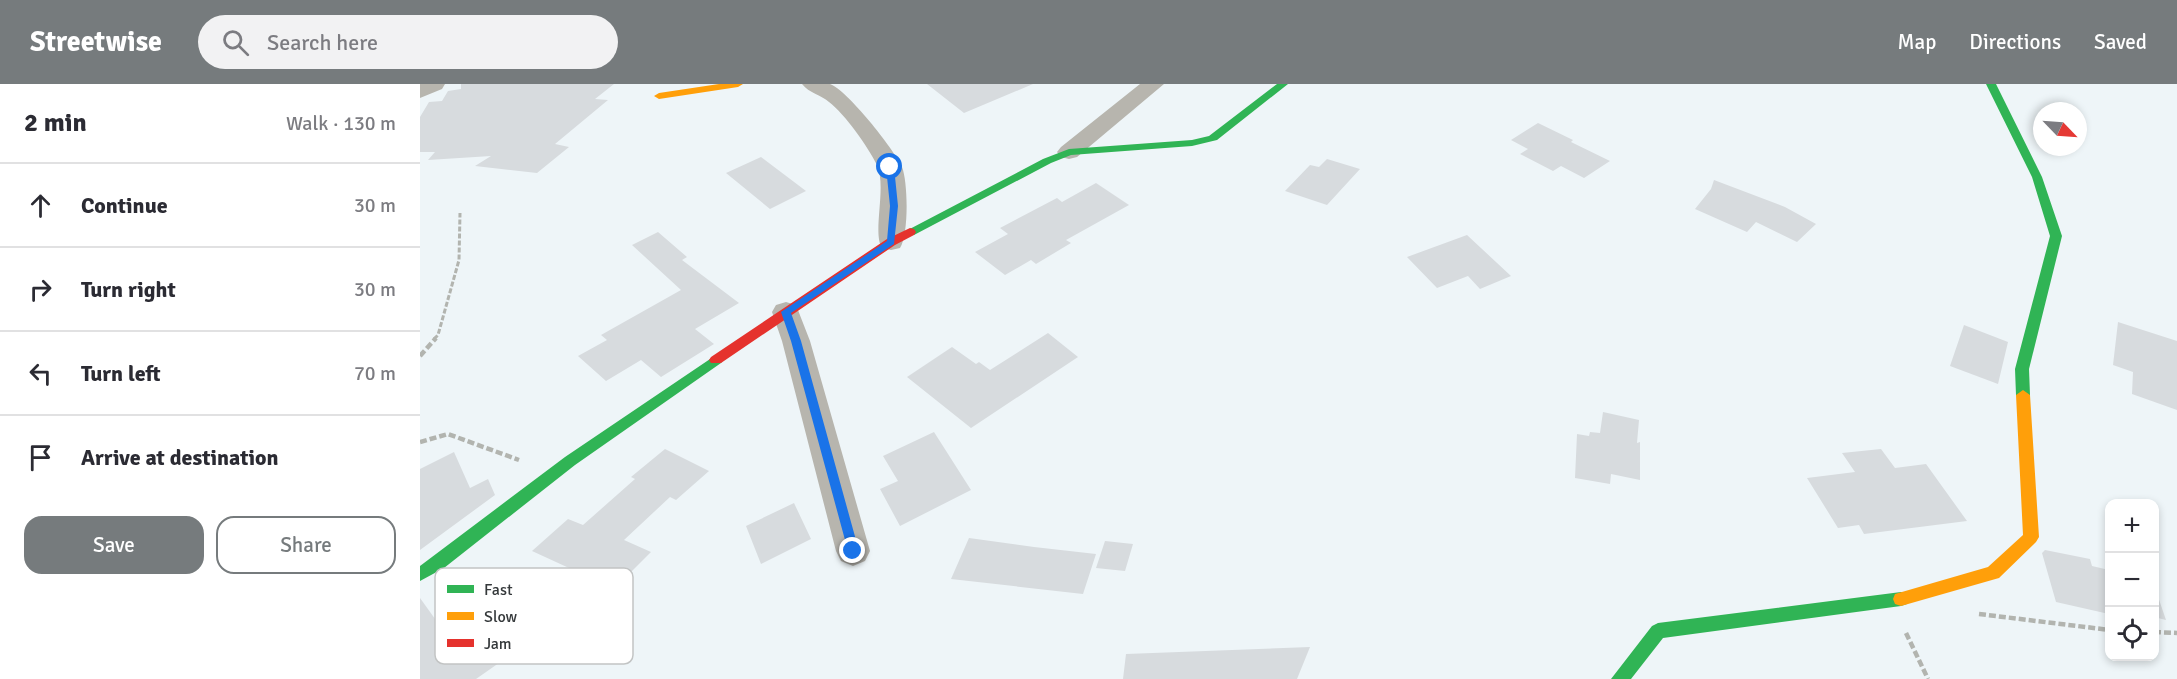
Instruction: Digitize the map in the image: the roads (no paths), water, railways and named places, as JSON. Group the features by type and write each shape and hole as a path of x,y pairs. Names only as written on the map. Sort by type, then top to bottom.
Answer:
{"street":[{"path":"420,91 434,84"},
{"path":"659,96 738,84"},
{"path":"813,84 837,97 859,122 890,167 894,206 891,242"},
{"path":"420,574 438,563 570,461 786,312 891,242 1047,161 1069,152 1153,84"},
{"path":"1069,152 1192,143 1213,138 1283,84"},
{"path":"1620,679 1658,631 1892,602 1993,573 2031,537 2022,369 2056,236 2037,177 1990,84"},
{"path":"786,312 796,341 853,551"}]}
